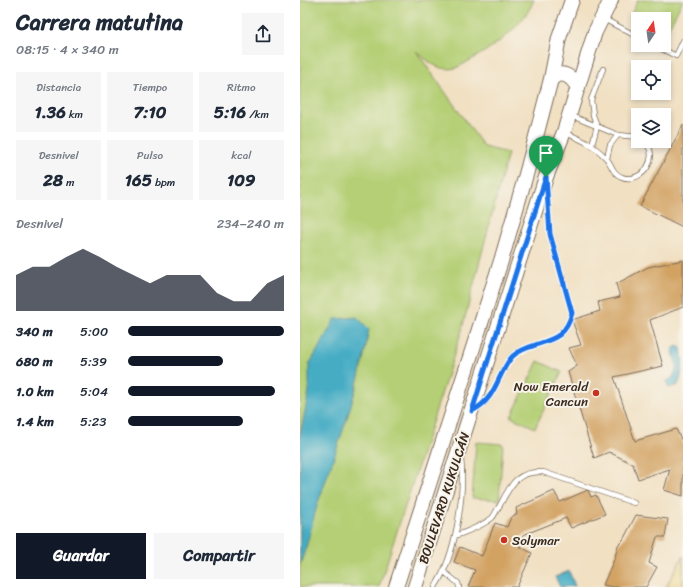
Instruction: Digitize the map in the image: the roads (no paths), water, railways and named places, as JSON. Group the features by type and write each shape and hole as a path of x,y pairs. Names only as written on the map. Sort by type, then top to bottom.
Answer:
{"main road":[{"name":"BOULEVARD KUKULCÁN","path":"396,587 502,261 551,78 559,38 572,0"},
{"name":"BOULEVARD KUKULCÁN","path":"415,587 546,177 564,132 595,32 611,0"},
{"path":"551,78 559,74 565,75 574,80 578,88"}],"lane":[{"path":"602,18 631,33"},
{"path":"668,52 676,56 683,41"},
{"path":"592,145 597,126 593,116 591,100 604,69"},
{"path":"569,114 618,135 631,136"},
{"path":"564,132 592,145 607,158 615,173 623,177 637,177 646,170 651,157 648,148"},
{"path":"607,158 610,145 618,135"},
{"path":"472,411 485,402 511,357 520,351 562,334 569,326 572,313 550,234 546,177"},
{"path":"434,587 442,571 455,536 463,475 460,447"},
{"path":"455,536 480,526 493,517 505,495 520,475 531,471 543,472 634,503"},
{"path":"442,571 458,583 459,587"}],"water":[{"path":"357,317 369,329 365,351 355,393 317,505 306,548 300,564 300,436 309,391 309,365 335,319"},
{"path":"677,346 681,348 682,352 681,376 678,385 669,388 666,382 673,377 677,367 672,349"},
{"path":"569,571 575,586 560,587 555,577"}],"place":[{"name":"Now Emerald Cancun","path":"596,393"},
{"name":"Solymar","path":"504,540"}]}
